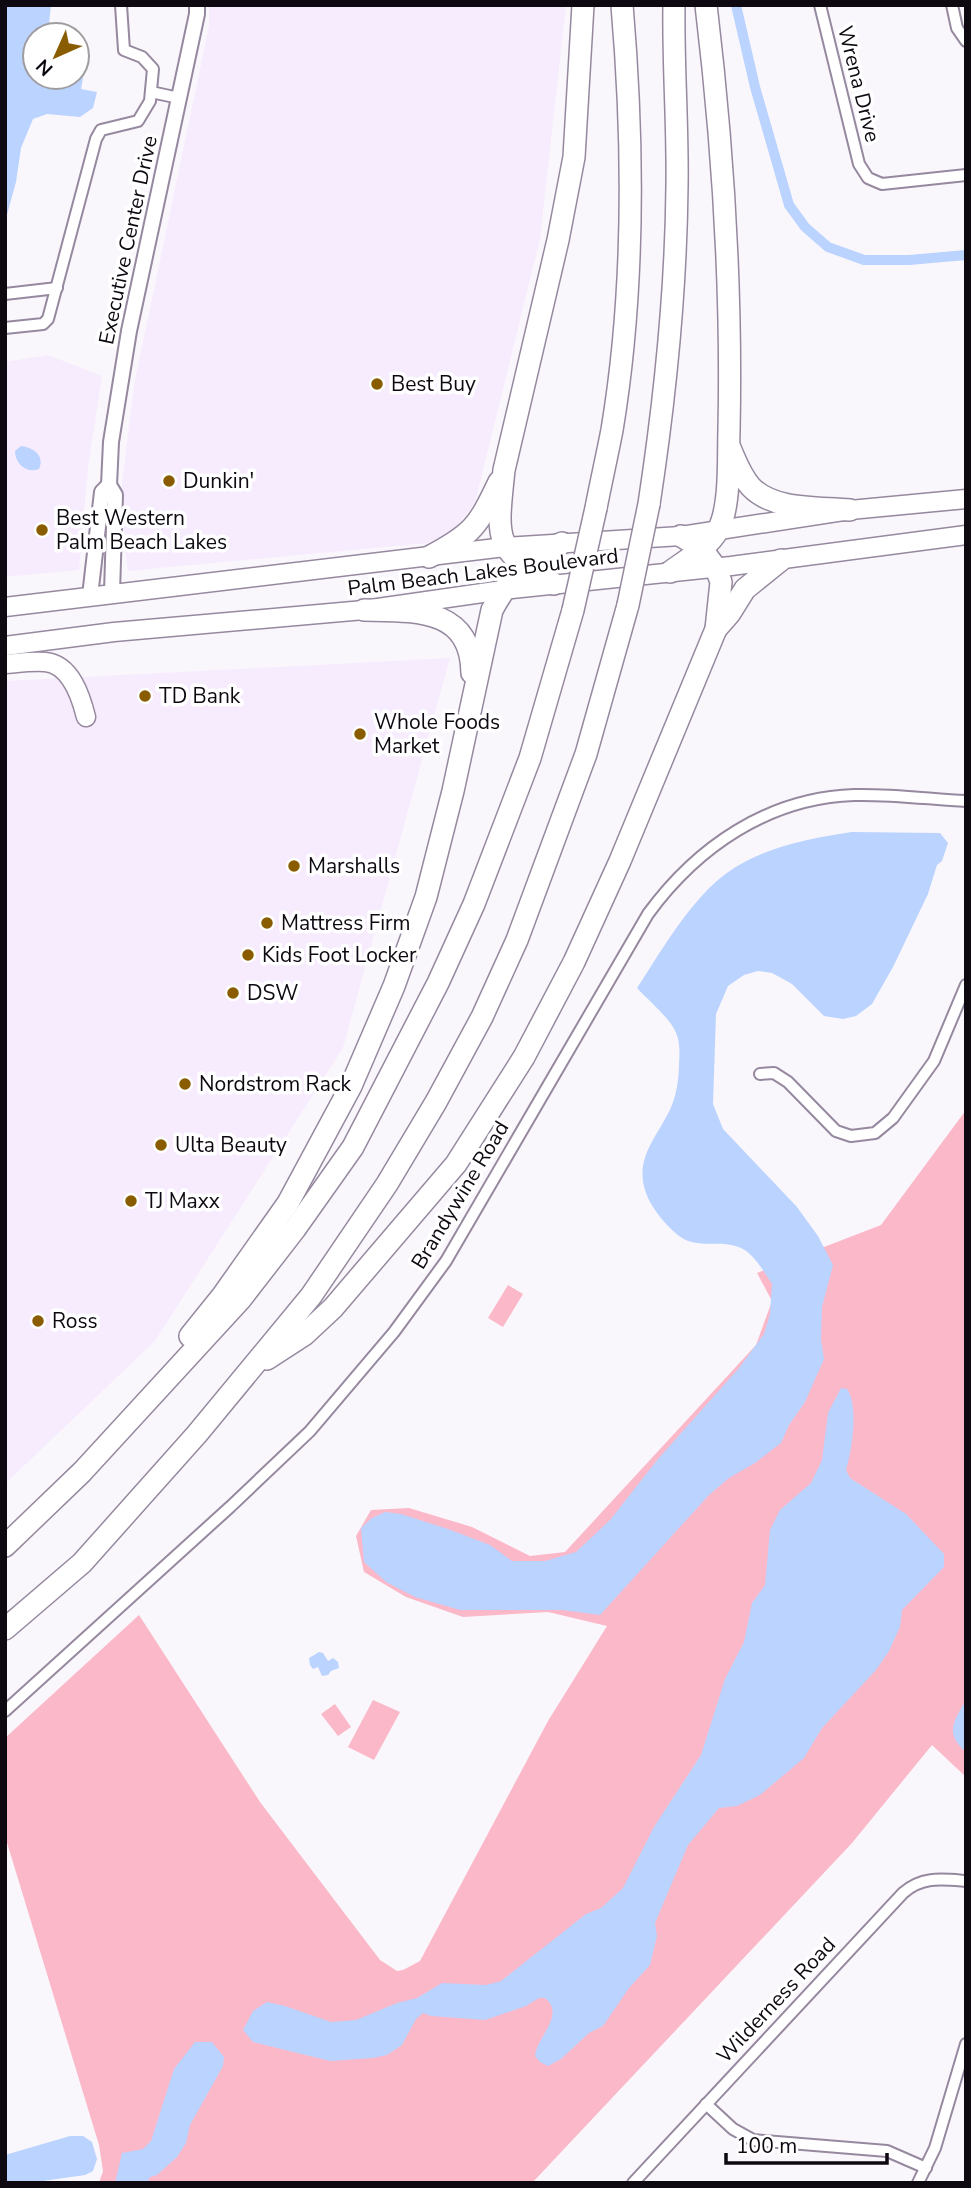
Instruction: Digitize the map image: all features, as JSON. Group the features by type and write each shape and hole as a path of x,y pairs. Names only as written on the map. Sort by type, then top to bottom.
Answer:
{"highway":[{"path":"554,584 522,566 505,548 501,536 500,502 504,470 558,240 574,157 583,5"},
{"path":"5,1546 82,1472 240,1300 295,1229 353,1147 438,983 474,904 530,758 573,610 612,429 626,289 629,211 628,72 622,5"},
{"path":"5,1629 82,1563 197,1434 311,1296 387,1184 436,1102 482,1017 517,940 586,754 628,605 649,504 663,417 670,333 677,188 674,5"},
{"path":"670,572 718,531 725,506 729,445 726,270 718,122 706,5"},
{"path":"729,445 740,472 764,497 797,505 850,510"},
{"path":"429,557 458,541 473,528 504,470"},
{"path":"247,1371 304,1335 333,1308 456,1164 492,1112 574,962 620,861 716,629 721,582 716,568 701,548 681,536"},
{"path":"82,1472 223,1295 288,1203 351,1086 394,986 426,897 453,790 492,610 503,590 522,566 562,543"},
{"path":"716,629 730,614 745,589 781,559"},
{"path":"364,610 417,611 453,626 471,648 473,700"}],"main road":[{"name":"Palm Beach Lakes Boulevard","path":"5,607 505,548 681,536 850,510 966,499"},
{"path":"915,542 935,530 966,523"},
{"name":"Palm Beach Lakes Boulevard","path":"5,646 114,632 364,610 503,590 716,568 966,536"},
{"path":"5,664 48,662 65,673 77,688 86,717"}],"street":[{"path":"5,328 43,324 48,318 96,139 101,130 138,121 150,101 153,69 142,57 124,50 121,5"},
{"name":"Executive Center Drive","path":"112,593 115,495 109,485 111,442 129,331 197,5"},
{"name":"Wrena Drive","path":"820,5 862,171 868,178 882,184 966,175"},
{"path":"951,5 957,28 966,41"},
{"path":"151,92 179,99"},
{"path":"5,294 57,288"},
{"name":"Executive Center Drive","path":"90,596 102,492 109,485"},
{"name":"Brandywine Road","path":"5,1711 310,1432 394,1332 446,1261 649,914 690,865 736,831 761,817 797,804 854,795 966,801"},
{"path":"760,1074 774,1073 788,1082 836,1131 851,1136 875,1133 893,1118 934,1061 966,985"},
{"name":"Wilderness Road","path":"633,2183 909,1888 932,1879 966,1881"},
{"path":"918,2183 935,2148 966,2044"},
{"path":"706,2104 733,2129 753,2140 887,2151 926,2168"}],"shaded area":[{"path":"209,5 566,5 540,239 475,503 453,531 428,543 128,571 119,509 134,385 209,26"},
{"path":"48,355 102,376 88,468 79,570 5,577 5,362"},
{"path":"450,658 343,1048 155,1341 5,1484 5,681"},
{"path":"966,1110 966,1777 932,1745 852,1843 532,2183 99,2183 103,2171 99,2145 5,1836 5,1738 139,1615 260,1802 380,1960 397,1971 420,1961 548,1721 607,1626 548,1612 463,1617 406,1597 364,1572 356,1536 371,1510 409,1508 472,1527 530,1556 565,1552 756,1345 772,1301 757,1273 881,1225"},
{"path":"508,1285 523,1294 503,1327 488,1318"},
{"path":"373,1700 400,1712 374,1760 348,1747"},
{"path":"335,1704 351,1727 338,1736 321,1714"}],"water":[{"path":"5,5 51,5 49,21 21,21 21,91 97,92 93,108 80,117 47,114 33,119 21,148 16,182 5,222"},
{"path":"21,446 37,453 40,460 39,469 26,469 19,464 15,451"},
{"path":"852,832 940,833 948,843 942,861 937,865 928,894 872,1004 856,1016 843,1019 824,1016 792,984 772,973 758,971 744,975 728,986 716,1014 713,1104 723,1129 797,1207 818,1236 833,1265 822,1307 821,1340 824,1359 805,1402 789,1425 781,1443 709,1495 600,1615 562,1610 460,1610 415,1597 386,1582 364,1562 361,1528 372,1518 385,1512 401,1514 490,1545 512,1561 545,1561 576,1552 610,1520 658,1459 739,1368 764,1334 770,1314 772,1284 754,1259 735,1246 694,1243 682,1238 663,1221 646,1193 643,1180 645,1158 674,1100 679,1049 677,1036 670,1022 637,988 682,920 723,875 752,858 780,847"},
{"path":"841,1388 847,1389 853,1406 852,1440 846,1470 850,1478 906,1514 944,1554 944,1567 902,1610 900,1627 889,1651 876,1670 822,1728 804,1758 760,1795 737,1806 719,1808 688,1845 655,1923 657,1936 650,1965 629,1988 603,2026 589,2033 561,2059 548,2066 535,2056 552,2019 551,2005 545,1998 485,2020 423,2013 416,2019 402,2045 387,2055 373,2058 330,2061 253,2042 243,2030 253,2011 267,2002 331,2022 356,2020 417,1998 442,1983 486,1985 501,1981 586,1914 601,1908 623,1888 654,1827 701,1755 725,1679 744,1642 752,1603 765,1585 770,1530 780,1510 811,1483 822,1460 828,1413"},
{"path":"319,1652 323,1653 328,1661 333,1658 338,1662 339,1668 322,1676 318,1667 313,1669 309,1658"},
{"path":"966,1700 966,1752 955,1739 953,1727"},
{"path":"195,2042 212,2042 224,2057 223,2066 190,2125 186,2143 177,2157 157,2175 150,2177 147,2183 115,2183 122,2153 143,2149 151,2141 174,2069"},
{"path":"70,2136 83,2136 92,2142 97,2159 93,2171 85,2175 29,2183 5,2183 5,2155"}],"waterway":[{"path":"736,5 755,87 789,205 805,227 828,247 864,260 909,260 966,255"}],"place":[{"name":"Best Buy","path":"377,384"},
{"name":"Dunkin'","path":"169,481"},
{"name":"Best Western Palm Beach Lakes","path":"42,530"},
{"name":"TD Bank","path":"145,696"},
{"name":"Whole Foods Market","path":"360,734"},
{"name":"Marshalls","path":"294,866"},
{"name":"Mattress Firm","path":"267,923"},
{"name":"Kids Foot Locker","path":"248,955"},
{"name":"DSW","path":"233,993"},
{"name":"Nordstrom Rack","path":"185,1084"},
{"name":"Ulta Beauty","path":"161,1145"},
{"name":"TJ Maxx","path":"131,1201"},
{"name":"Ross","path":"38,1321"}]}
